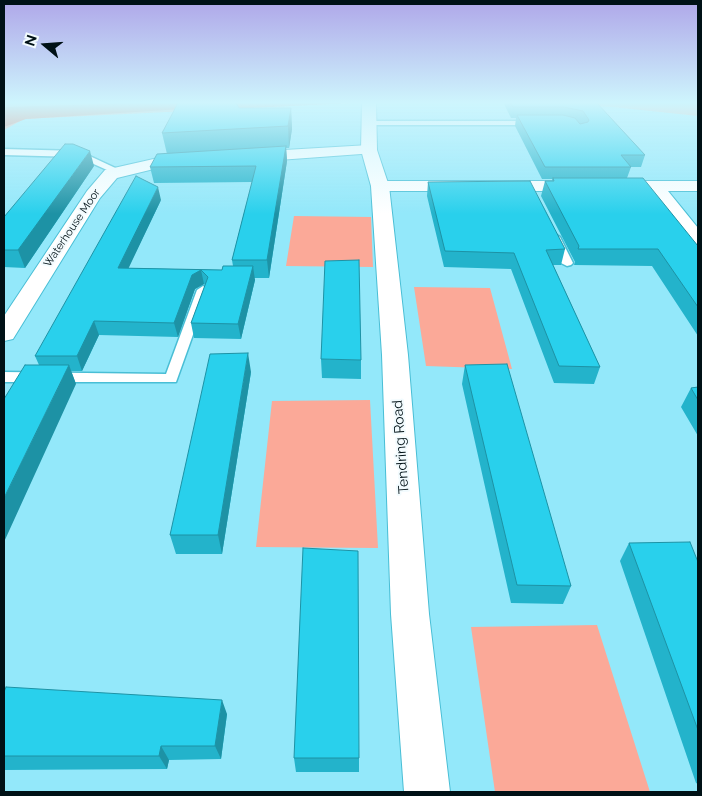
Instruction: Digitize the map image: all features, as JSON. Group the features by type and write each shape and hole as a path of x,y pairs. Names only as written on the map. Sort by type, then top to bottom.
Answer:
{"street":[{"path":"235,158 307,140"},
{"name":"Tendring Road","path":"372,140 380,186 395,355 410,614 427,792"},
{"name":"Waterhouse Moor","path":"4,334 14,301 92,195 111,174 158,163 206,160"},
{"path":"380,186 532,191 698,186"},
{"path":"655,187 698,240"}],"lane":[{"path":"4,152 79,154 119,172"},
{"path":"551,229 567,263"},
{"path":"4,377 171,379 202,290"}],"shaded area":[{"path":"294,216 371,217 373,267 286,266"},
{"path":"414,287 490,288 512,369 426,366"},
{"path":"370,400 378,548 256,547 272,401"},
{"path":"597,625 650,792 495,792 471,627"}],"building":[{"path":"531,140 631,140 645,155 621,155 631,167 545,167"},
{"path":"65,144 73,144 90,151 18,250 4,250 4,217"},
{"path":"286,146 267,260 232,260 256,166 150,167 157,154"},
{"path":"136,176 158,187 118,268 222,270 223,266 253,266 238,324 191,323 208,277 201,270 192,275 174,323 94,321 77,356 35,356"},
{"path":"553,178 643,178 698,246 698,307 658,249 578,249 579,246 545,181 554,181"},
{"path":"530,181 565,249 546,250 600,367 559,366 514,253 445,251 428,182"},
{"path":"359,260 361,360 321,359 325,261"},
{"path":"248,353 218,535 170,535 210,354"},
{"path":"507,364 571,586 517,585 465,365"},
{"path":"25,365 69,365 4,498 4,399"},
{"path":"698,387 698,400 691,388"},
{"path":"690,542 698,562 698,730 629,543"},
{"path":"303,548 358,551 359,758 294,758"},
{"path":"6,687 222,700 215,746 161,746 159,756 4,756 4,692"}]}
